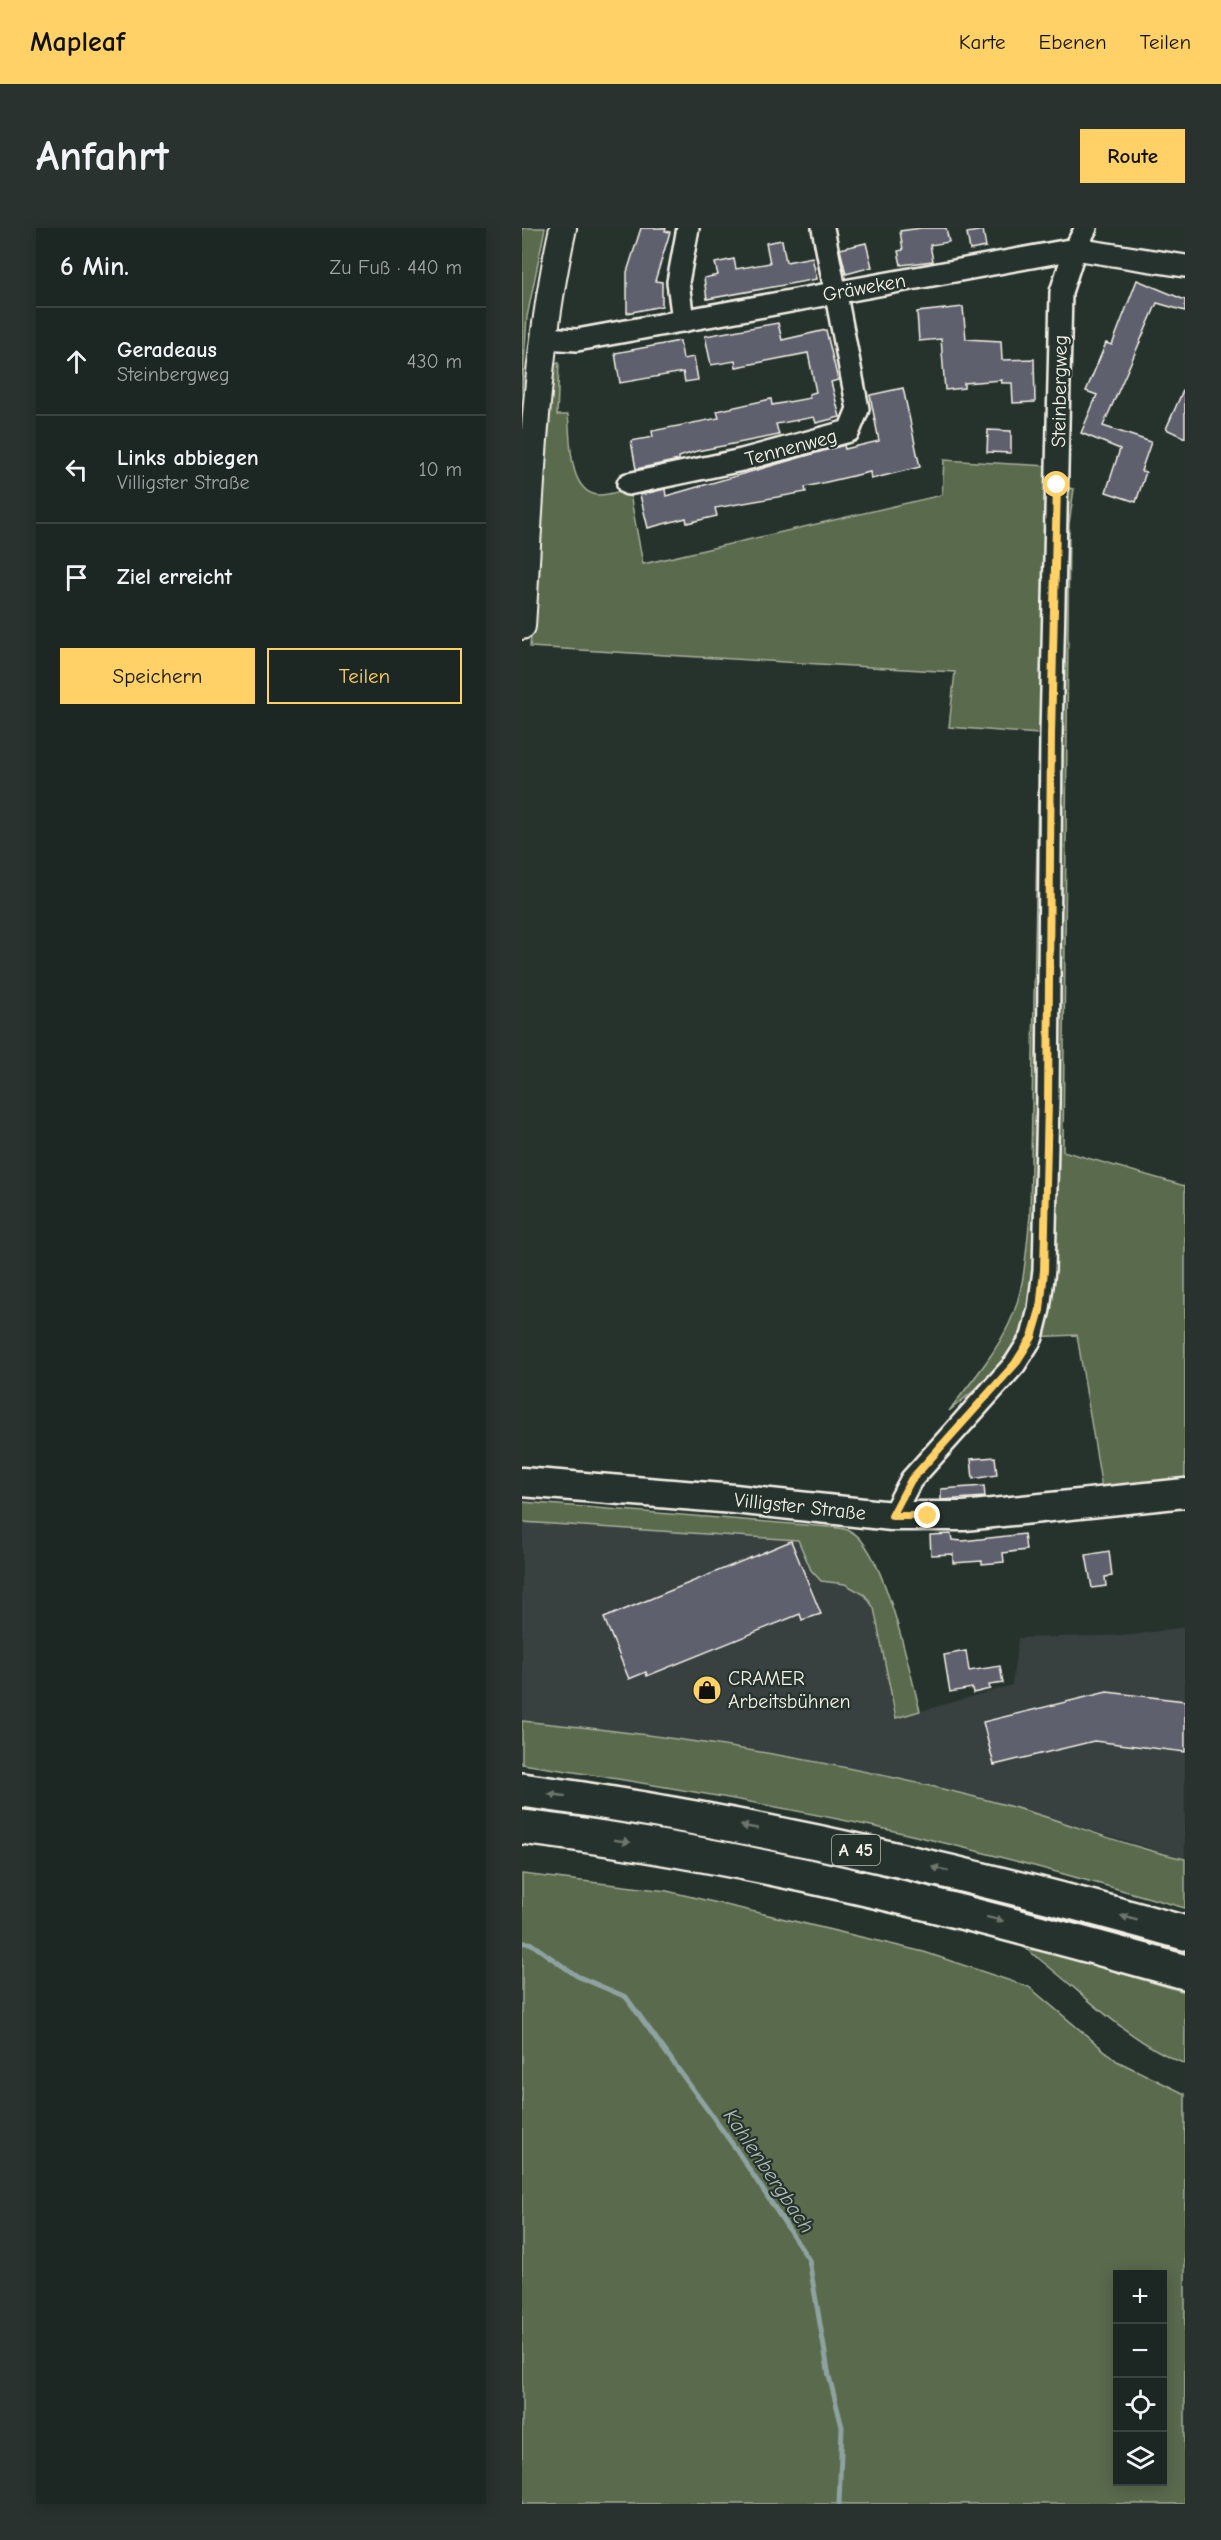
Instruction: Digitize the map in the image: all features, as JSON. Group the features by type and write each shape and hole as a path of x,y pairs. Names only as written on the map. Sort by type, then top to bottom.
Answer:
{"highway":[{"name":"A 45","path":"522,1790 614,1803 788,1834 1023,1888 1185,1933"},
{"name":"A 45","path":"522,1827 703,1854 825,1880 1001,1921 1185,1972"}],"main road":[{"name":"Villigster Straße","path":"522,1482 734,1499 892,1516 964,1516 1185,1493"}],"street":[{"path":"522,626 544,338 552,278 563,228"},
{"path":"683,321 678,282 688,228"},
{"path":"823,228 835,292"},
{"name":"Steinbergweg","path":"892,1516 911,1480 1015,1364 1032,1337 1040,1310 1044,1270 1048,1102 1051,735 1061,292 1075,249 1086,228"},
{"name":"Gräweken","path":"544,338 577,340 1075,249 1185,266"},
{"name":"Tennenweg","path":"628,484 742,460 849,431 858,409 835,292"}],"shaded area":[{"name":"CRAMER Arbeitsbühnen","path":"522,1522 798,1540 811,1570 821,1581 844,1584 866,1595 874,1608 897,1718 1012,1685 1018,1638 1132,1635 1185,1627 1185,1859 1003,1804 848,1768 587,1727 522,1721"}],"green space":[{"path":"522,228 545,228 527,317 522,394"},
{"path":"559,363 557,415 568,415 575,473 587,491 597,495 629,489 643,564 942,495 944,460 1049,466 1036,1278 1020,1341 993,1374 949,1411 1003,1336 1014,1311 1024,1271 1030,1216 1039,734 949,727 955,672 530,647 552,372 555,364"},
{"path":"1060,486 1074,489 1069,524 1063,1151 1185,1186 1185,1493 1104,1501 1077,1335 1032,1337"},
{"path":"522,1502 841,1528 852,1532 864,1544 885,1587 895,1614 920,1711 896,1718 874,1608 865,1595 845,1584 821,1581 811,1570 798,1540 522,1522"},
{"path":"522,1721 643,1734 764,1752 883,1775 1025,1810 1139,1847 1185,1859 1185,1908 993,1855 876,1827 700,1793 522,1764"},
{"path":"522,1874 667,1891 924,1952 1029,1987 1117,2061 1185,2094 1185,2504 522,2504"},
{"path":"1018,1943 1185,1992 1185,2064 1140,2040 1119,2025"}],"building":[{"path":"641,228 666,228 665,231 670,232 655,281 662,282 662,306 627,313 627,272"},
{"path":"946,228 949,242 930,245 933,261 901,265 898,251 903,250 900,231"},
{"path":"983,230 986,247 970,250 967,233"},
{"path":"782,240 786,262 812,257 817,279 707,299 704,278 718,275 715,263 734,259 736,269 770,263 766,243"},
{"path":"866,243 872,267 846,274 840,249"},
{"path":"1137,280 1185,300 1185,311 1157,303 1103,426 1151,442 1141,471 1146,472 1136,502 1106,492 1120,449 1081,433 1097,395 1086,391 1106,343 1112,345"},
{"path":"963,307 966,339 1001,341 1002,360 1034,359 1035,402 1013,403 1012,383 1001,383 1002,380 964,383 964,388 945,390 941,339 919,341 917,312"},
{"path":"778,323 782,340 826,330 838,380 831,382 840,417 816,423 814,417 776,424 779,435 697,451 679,457 679,460 636,469 631,441 653,437 652,431 719,418 717,411 771,399 772,405 810,398 809,394 816,392 808,353 736,367 735,361 711,365 705,336"},
{"path":"680,341 683,359 694,357 698,380 685,382 683,372 620,383 615,353"},
{"path":"1185,386 1185,438 1166,429"},
{"path":"903,388 920,467 871,479 870,472 805,487 806,492 715,508 717,516 687,523 686,518 648,528 640,495 665,489 666,496 844,445 845,449 879,441 870,395"},
{"path":"988,430 1011,431 1011,453 987,452"},
{"path":"995,1457 997,1475 973,1479 971,1459"},
{"path":"984,1486 985,1497 941,1500 941,1489"},
{"path":"951,1534 952,1540 963,1541 1024,1534 1026,1550 1003,1553 1004,1562 982,1564 982,1561 953,1563 953,1554 931,1555 930,1535"},
{"path":"791,1541 821,1614 802,1620 800,1614 647,1676 646,1672 629,1679 604,1618"},
{"path":"1109,1551 1112,1576 1105,1577 1106,1586 1092,1588 1086,1555"},
{"path":"966,1651 969,1671 1000,1666 1003,1683 989,1685 990,1689 973,1693 972,1688 950,1692 944,1655"},
{"path":"1107,1692 1185,1701 1185,1752 1094,1741 994,1765 983,1722"}],"waterway":[{"name":"Kahlenbergbach","path":"522,1943 530,1943 577,1976 626,1997 736,2149 809,2260 829,2376 842,2427 839,2504"}],"place":[{"name":"CRAMER Arbeitsbühnen","path":"707,1690"}],"route":[{"path":"928,1516 892,1516 911,1480 1015,1364 1032,1337 1040,1310 1044,1270 1048,1102 1051,735 1057,485"}]}
